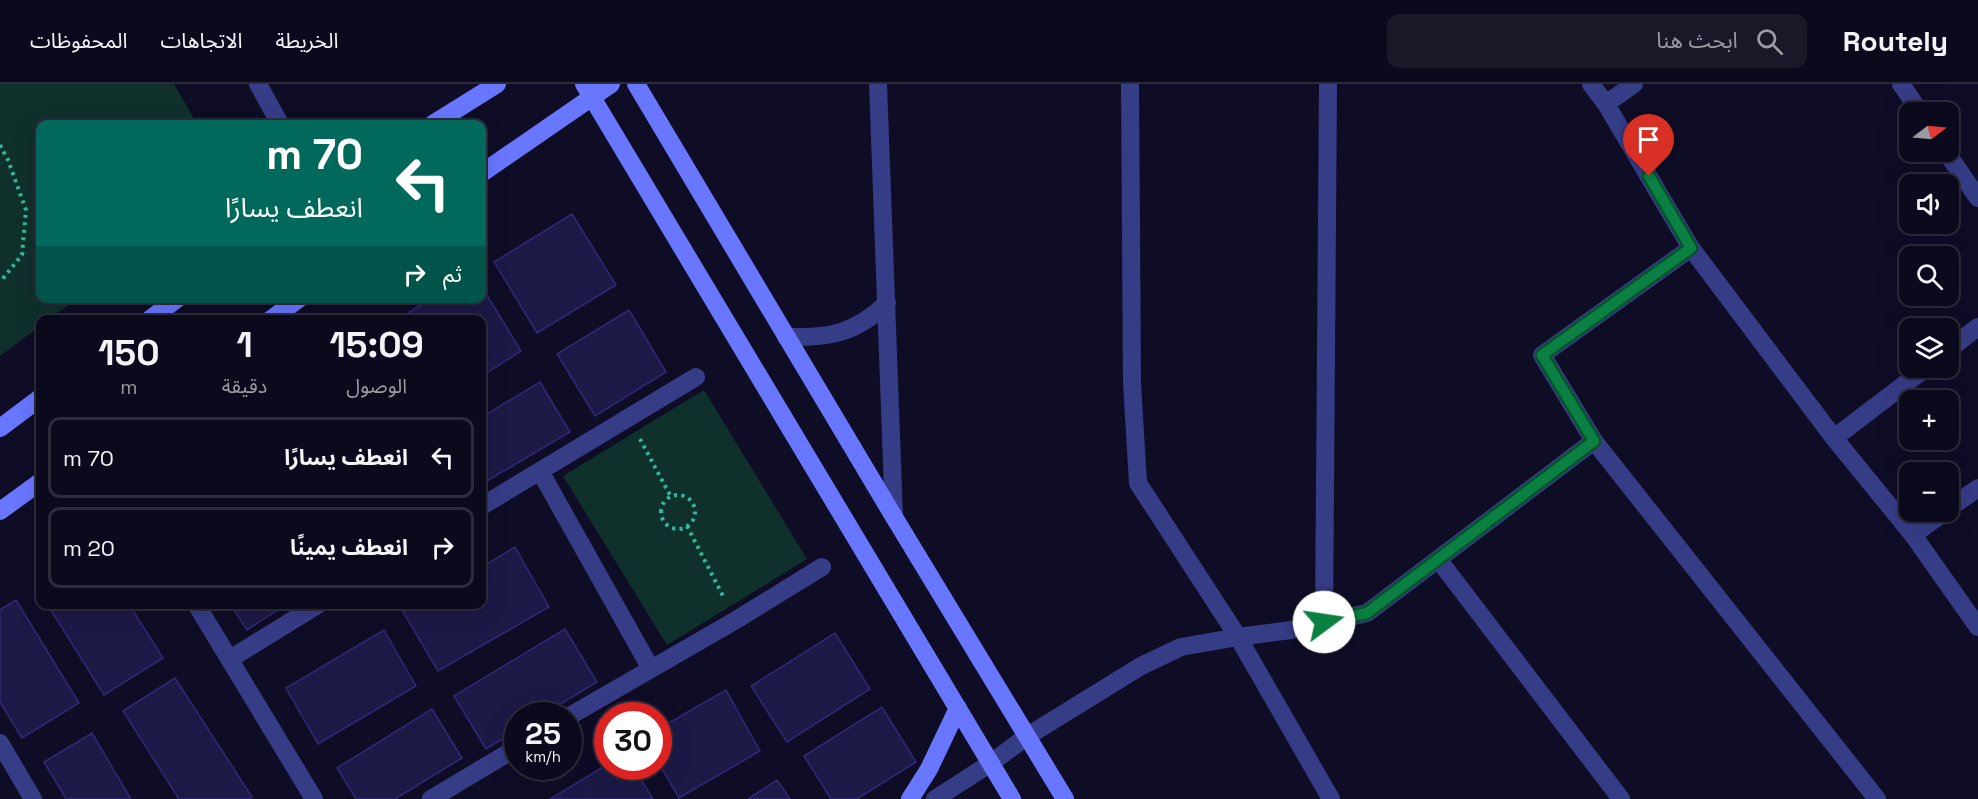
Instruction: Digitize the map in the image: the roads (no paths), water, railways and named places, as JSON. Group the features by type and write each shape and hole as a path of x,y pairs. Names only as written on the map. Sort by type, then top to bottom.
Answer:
{"main road":[{"path":"439,120 497,84"},
{"path":"486,170 588,91 610,84"},
{"path":"636,84 894,518 1065,799"},
{"path":"588,91 1012,799"},
{"path":"156,315 171,303"},
{"path":"277,315 293,303"},
{"path":"0,428 36,401"},
{"path":"0,511 36,485"},
{"path":"910,799 929,769 958,708"}],"street":[{"path":"258,84 278,120"},
{"path":"878,84 894,518"},
{"path":"1130,84 1131,383 1138,483 1238,636 1331,799"},
{"path":"1324,622 1328,84"},
{"path":"1591,84 1606,104 1691,248 1834,438 1913,535 1978,627"},
{"path":"1606,104 1634,84"},
{"path":"1901,84 1913,102"},
{"path":"1953,162 1978,198"},
{"path":"1691,248 1542,355 1594,441 1877,799"},
{"path":"786,337 820,337 845,332 868,320 887,303"},
{"path":"1959,342 1978,327"},
{"path":"486,504 696,377"},
{"path":"1834,438 1913,378"},
{"path":"935,799 1026,737 1141,666 1181,647 1238,636 1291,630 1367,613 1594,441"},
{"path":"540,471 651,669"},
{"path":"1959,501 1978,488"},
{"path":"1913,535 1931,522"},
{"path":"1438,559 1621,799"},
{"path":"582,709 736,620 822,567"},
{"path":"199,609 314,799"},
{"path":"230,658 311,609"},
{"path":"0,743 33,799"},
{"path":"431,799 504,755"}]}
